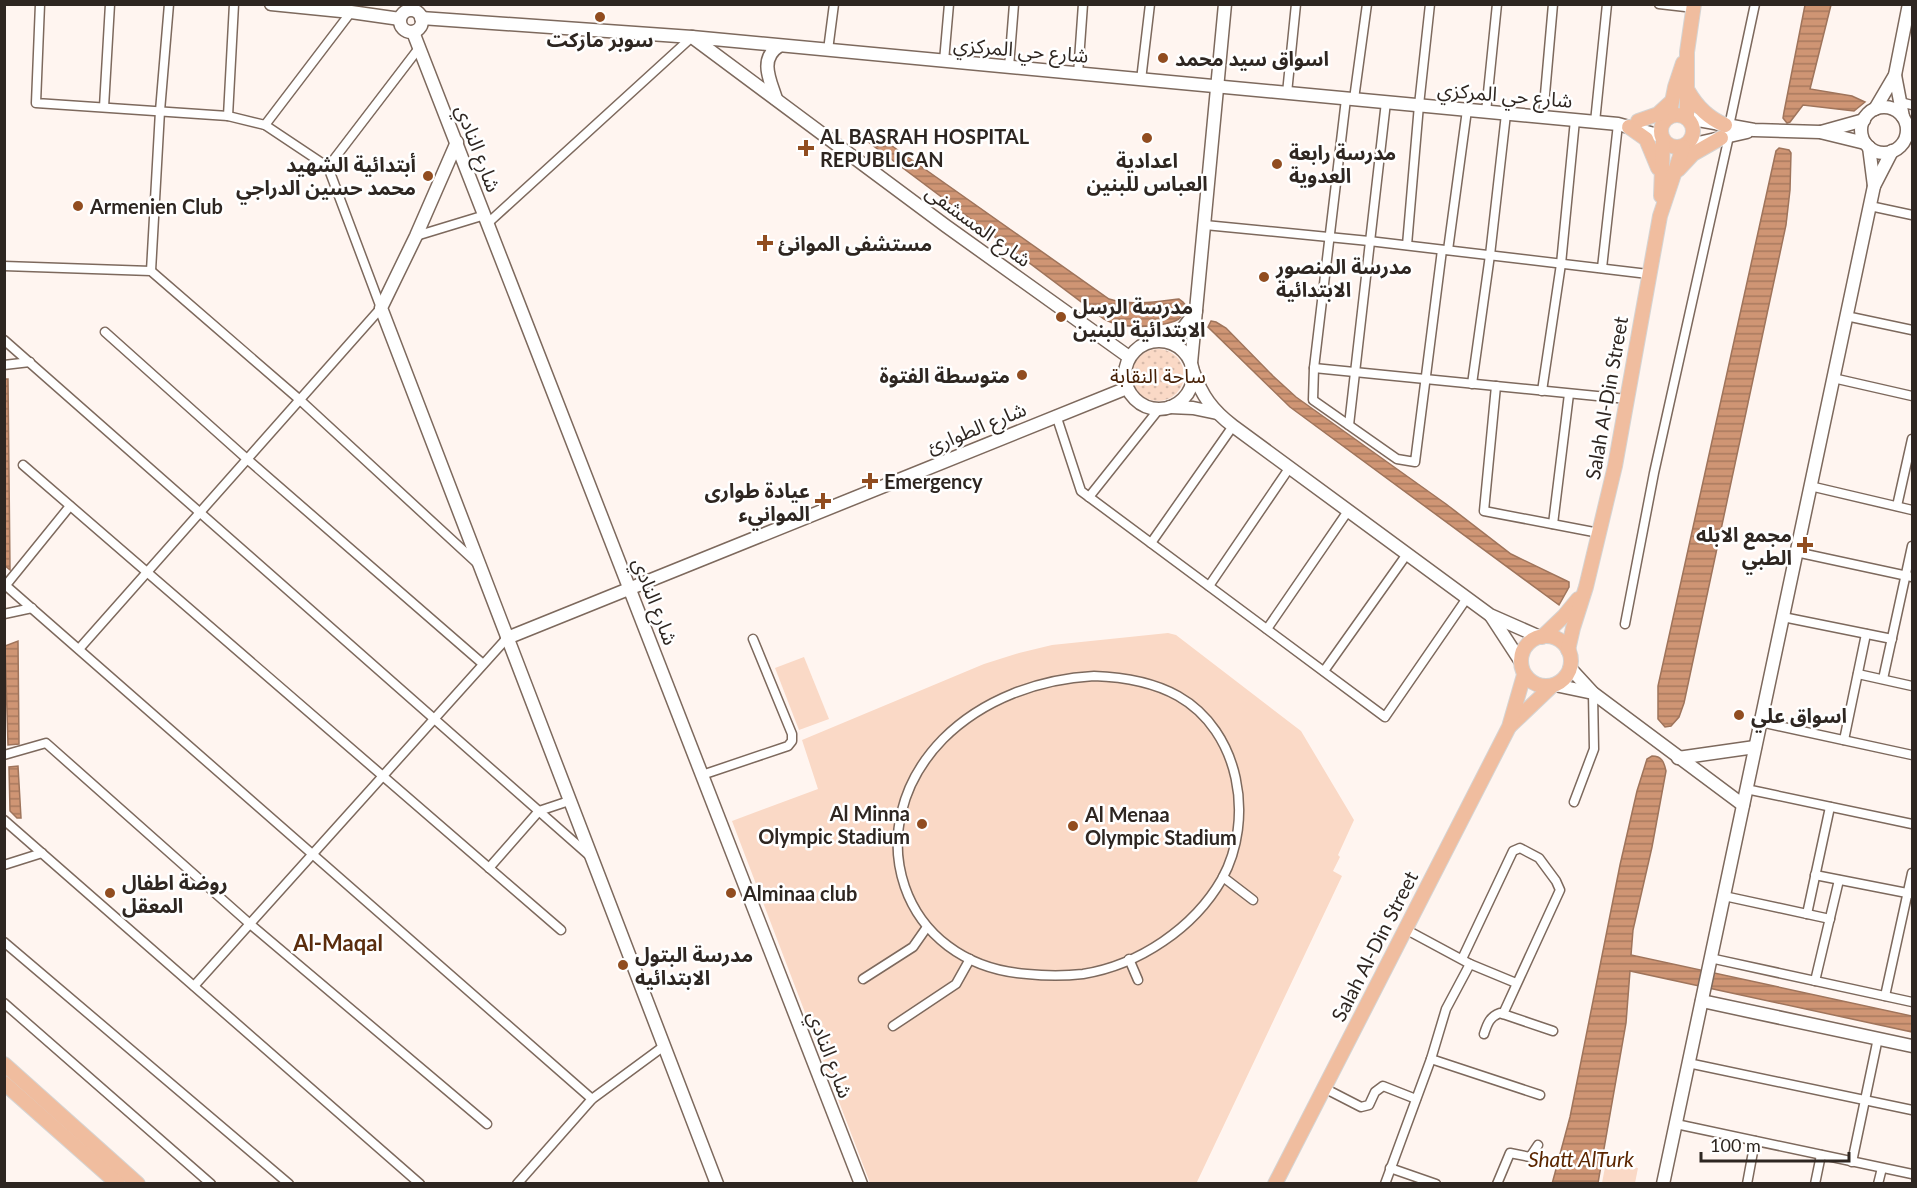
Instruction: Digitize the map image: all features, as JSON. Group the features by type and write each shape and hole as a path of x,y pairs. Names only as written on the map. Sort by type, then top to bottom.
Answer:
{"main road":[{"path":"1667,119 1678,115 1691,122 1694,131 1691,140 1684,147 1670,146 1662,138 1661,128 1667,119 1687,52 1694,6"},
{"path":"1687,52 1687,118"},
{"path":"1628,124 1649,143 1666,178 1693,154 1726,131 1704,112 1687,89"},
{"path":"1628,124 1658,114 1673,99"},
{"name":"Salah Al-Din Street","path":"1568,650 1586,587 1615,466 1666,178 1662,138"},
{"name":"Salah Al-Din Street","path":"1666,178 1684,147"},
{"name":"Salah Al-Din Street","path":"1541,637 1568,611 1586,587"},
{"path":"1541,637 1557,639 1568,650 1570,668 1567,675 1554,685 1536,685 1522,668 1522,654 1532,640 1541,637"},
{"name":"Salah Al-Din Street","path":"1275,1184 1509,727 1522,668"},
{"name":"Salah Al-Din Street","path":"1509,727 1554,685"},
{"path":"4,1064 138,1184"},
{"path":"4,1083 118,1184"}],"street":[{"path":"40,4 36,103 228,116 265,125 328,166 478,565 717,1184"},
{"path":"104,107 110,4"},
{"path":"151,271 169,4"},
{"path":"228,116 234,4"},
{"path":"271,4 400,19"},
{"path":"828,50 834,4"},
{"path":"944,61 949,4"},
{"path":"1009,67 1014,4"},
{"path":"1078,74 1083,4"},
{"path":"1142,80 1150,4"},
{"path":"1089,497 1164,408 1180,402 1188,393 1192,383 1225,4"},
{"path":"1287,93 1296,4"},
{"path":"1367,4 1350,99 1330,237 1314,368 1313,400 1397,459 1415,462 1425,379 1467,110"},
{"path":"1407,245 1430,4"},
{"path":"1486,112 1497,4"},
{"path":"1542,117 1553,4"},
{"path":"1595,122 1607,4"},
{"path":"1659,4 1694,6"},
{"path":"1626,624 1654,473 1755,4"},
{"path":"1820,132 1864,120 1875,109 1894,75 1908,33 1909,4"},
{"path":"409,7 421,18 421,25 413,32 403,29 400,19 409,7"},
{"path":"265,125 351,12"},
{"name":"شارع حي المركزي","path":"421,18 828,50 1595,122 1628,124 1667,119"},
{"name":"شارع النادي","path":"413,32 861,1184"},
{"path":"416,236 486,219 692,38"},
{"name":"شارع المسشفى","path":"692,38 946,226 1129,357"},
{"path":"777,100 767,71 772,53 779,46"},
{"path":"328,166 419,48"},
{"path":"1874,186 1902,148 1905,140 1906,104 1894,75"},
{"path":"1349,425 1386,102"},
{"path":"1875,109 1890,108 1907,123"},
{"path":"1472,384 1506,114"},
{"path":"1687,118 1726,131"},
{"path":"1542,391 1561,264 1575,120"},
{"path":"1663,1184 1874,186 1867,145 1861,131 1864,120"},
{"path":"1602,268 1628,124"},
{"name":"شارع حي المركزي","path":"1628,124 1662,138"},
{"path":"1684,147 1726,131 1754,130 1820,132 1867,145 1880,152 1902,148"},
{"path":"79,649 381,308 416,236 456,142"},
{"path":"1870,206 1912,215"},
{"path":"1205,225 1407,245 1648,274"},
{"path":"4,266 151,271 300,400 478,565"},
{"path":"1172,343 1197,310"},
{"path":"1846,316 1912,330"},
{"path":"105,332 483,664"},
{"path":"4,340 591,857"},
{"path":"1217,413 1193,408 1149,408 1140,403 1132,397 1127,388 1125,367 1129,357 1135,349 1153,340 1163,340 1180,348 1192,367 1203,393 1217,413 1233,426 1490,615 1541,637"},
{"path":"4,365 30,362"},
{"path":"1314,368 1627,399"},
{"path":"1833,378 1912,396"},
{"path":"1496,386 1484,511 1599,532"},
{"name":"شارع الطوارئ","path":"507,638 1127,388"},
{"path":"1553,524 1569,394"},
{"path":"1056,416 1081,491 1385,717 1467,598"},
{"path":"1151,543 1233,426"},
{"path":"1898,507 1909,467 1912,439"},
{"path":"23,465 561,930"},
{"path":"1209,586 1290,467"},
{"path":"1810,486 1912,510"},
{"path":"70,506 5,584 592,1099"},
{"path":"1267,629 1348,511"},
{"path":"1883,680 1909,577 1912,546"},
{"path":"1796,552 1909,577"},
{"path":"1324,671 1407,554"},
{"path":"4,614 32,608"},
{"path":"1490,615 1522,668"},
{"path":"1783,617 1892,639"},
{"path":"1844,740 1866,634"},
{"path":"195,986 507,638"},
{"path":"702,774 788,746 792,741 792,734 753,639"},
{"path":"1570,668 1593,693 1743,805"},
{"path":"1858,674 1912,686"},
{"path":"1073,677 1114,677 1155,686 1177,695 1193,706 1221,739 1231,759 1239,797 1240,817 1237,839 1222,877 1198,913 1164,941 1130,959 1084,974 1024,974 1002,971 970,959 945,943 927,927 916,913 900,871 897,852 902,810 918,773 943,740 977,712 1014,693 1052,681 1073,677"},
{"path":"1554,685 1593,693"},
{"path":"1574,802 1594,749 1593,693"},
{"path":"1760,722 1912,755"},
{"path":"4,754 46,743 250,924 487,1124"},
{"path":"1678,758 1755,747"},
{"path":"1746,789 1912,824"},
{"path":"489,868 539,811 569,801"},
{"path":"1807,914 1830,807"},
{"path":"4,820 420,1184"},
{"path":"1385,1184 1431,1059 1446,1009 1513,851 1520,848 1539,858 1557,881 1560,890 1503,1014"},
{"path":"4,865 42,853"},
{"path":"1885,996 1910,894 1912,873"},
{"path":"1815,875 1910,894"},
{"path":"1222,877 1253,900"},
{"path":"1815,981 1839,880"},
{"path":"1724,896 1830,919"},
{"path":"863,980 913,947 927,927"},
{"path":"1405,929 1466,962 1516,983"},
{"path":"4,942 289,1184"},
{"path":"1710,958 1912,1002"},
{"path":"893,1026 956,984 970,959"},
{"path":"1130,959 1138,980"},
{"path":"1702,1001 1912,1046"},
{"path":"4,1003 211,1184"},
{"path":"1484,1034 1489,1020 1493,1015 1500,1013 1553,1031"},
{"path":"1852,1162 1878,1038"},
{"path":"517,1184 592,1099 664,1046"},
{"path":"1431,1059 1540,1095"},
{"path":"1689,1063 1912,1110"},
{"path":"1324,1088 1365,1108 1378,1088 1383,1086 1416,1099"},
{"path":"1676,1124 1912,1174"},
{"path":"1747,1184 1755,1141"},
{"path":"1497,1184 1510,1153 1530,1157 1538,1145"},
{"path":"1815,1184 1821,1155"},
{"path":"1390,1168 1436,1184"},
{"path":"1878,1184 1882,1168"}],"green space":[{"name":"ساحة النقابة","path":"1153,349 1163,349 1172,353 1180,361 1184,375 1180,389 1172,397 1163,401 1153,401 1144,397 1136,389 1132,380 1132,370 1136,361 1144,353"},
{"path":"1168,633 1176,635 1301,731 1354,820 1333,871 1342,876 1196,1184 870,1183 732,821 818,789 802,740 984,664 1019,653 1052,645"},
{"path":"804,657 829,719 799,730 775,668"},
{"path":"1606,1162 1638,1168 1635,1183 1602,1183"}],"water":[{"path":"1805,5 1831,5 1810,89 1852,96 1865,102 1854,111 1803,105 1787,123 1783,118"},
{"path":"868,129 1109,299 1135,303 1179,299 1187,307 1185,311 1175,321 1149,326 1120,325 1104,319 863,138"},
{"path":"1779,148 1789,150 1791,153 1786,225 1684,703 1679,717 1671,726 1665,727 1658,719 1658,686 1776,151"},
{"path":"1211,321 1226,328 1296,397 1446,504 1511,554 1569,582 1569,587 1559,605 1290,407 1208,327"},
{"path":"5,379 8,379 10,570 4,565"},
{"path":"18,641 19,744 8,745 5,646"},
{"name":"Shatt AlTurk","path":"1652,756 1662,760 1666,771 1633,930 1631,955 1912,1016 1912,1032 1630,971 1626,1023 1598,1183 1552,1184 1570,1117 1637,791 1647,759"},
{"path":"18,766 21,818 17,818 10,811 9,767"}],"place":[{"name":"سوبر ماركت","path":"600,17"},
{"name":"اسواق سيد محمد","path":"1163,58"},
{"name":"اعدادية العباس للبنين","path":"1147,138"},
{"name":"AL BASRAH HOSPITAL REPUBLICAN","path":"806,148"},
{"name":"مدرسة رابعة العدوية","path":"1277,164"},
{"name":"أبتدائية الشهيد محمد حسين الدراجي","path":"428,176"},
{"name":"Armenien Club","path":"78,206"},
{"name":"مستشفى الموانئ","path":"765,243"},
{"name":"مدرسة المنصور الابتدائية","path":"1264,277"},
{"name":"مدرسة الرسل الابتدائية للبنين","path":"1061,317"},
{"name":"متوسطة الفتوة","path":"1022,375"},
{"name":"Emergency","path":"870,481"},
{"name":"عيادة طوارى الموانيء","path":"823,501"},
{"name":"مجمع الابله الطبي","path":"1805,545"},
{"name":"اسواق علي","path":"1739,715"},
{"name":"Al Minna Olympic Stadium","path":"922,824"},
{"name":"Al Menaa Olympic Stadium","path":"1073,826"},
{"name":"روضة اطفال المعقل","path":"110,893"},
{"name":"Alminaa club","path":"731,893"},
{"name":"مدرسة البتول الابتدائيه","path":"623,965"}],"district":[{"name":"Al-Maqal","path":"338,942"}]}
